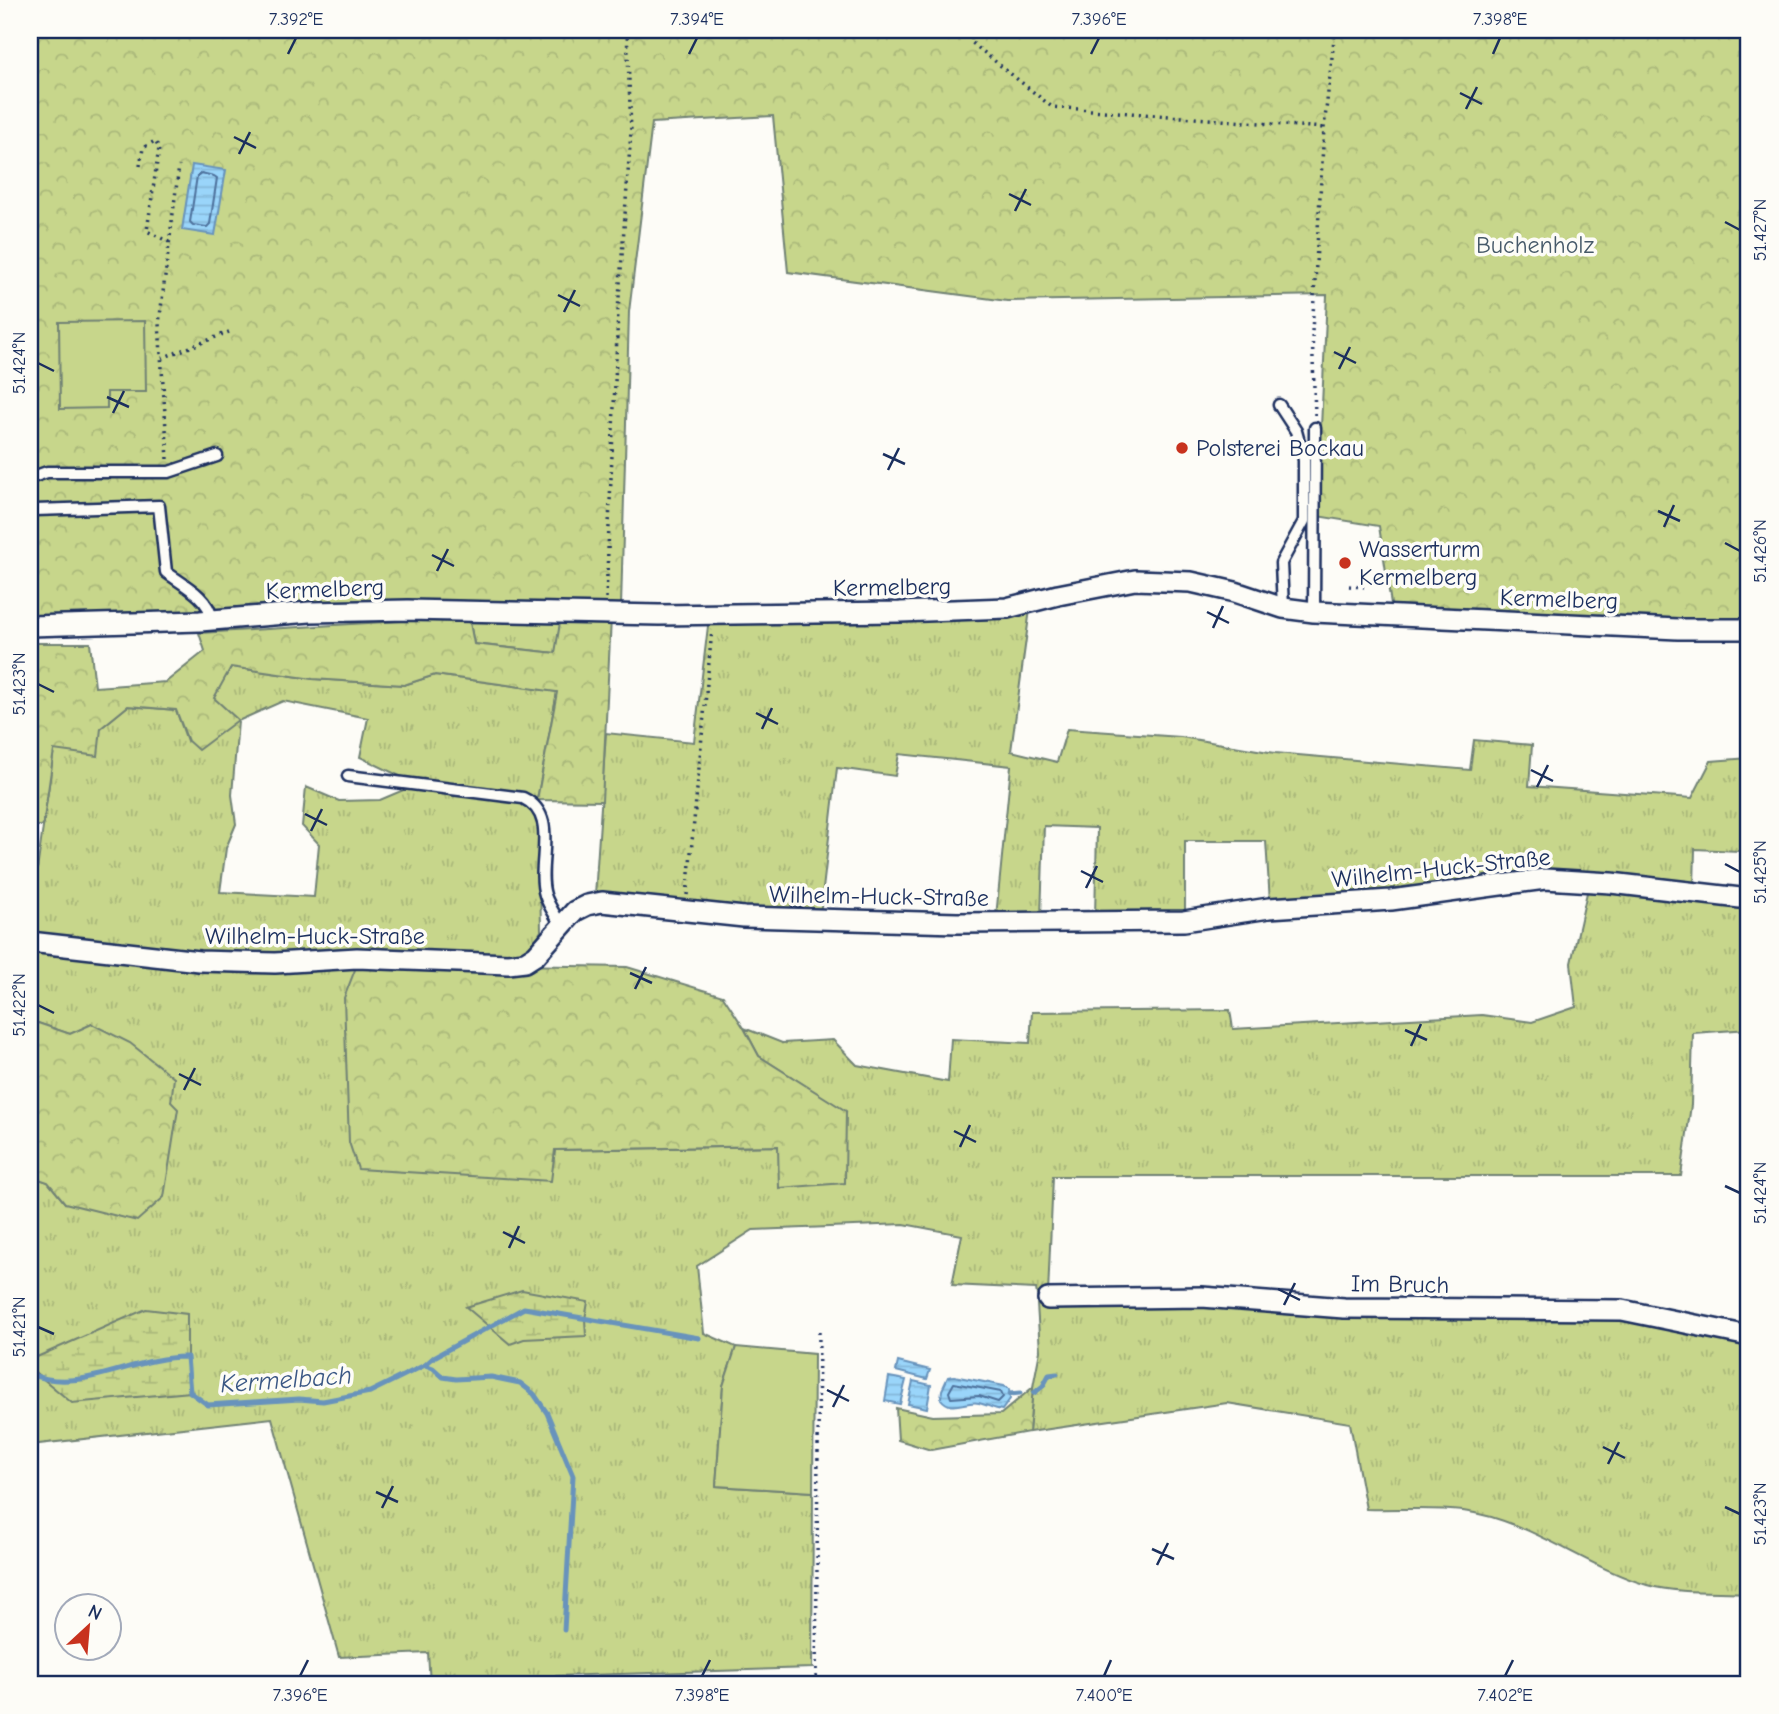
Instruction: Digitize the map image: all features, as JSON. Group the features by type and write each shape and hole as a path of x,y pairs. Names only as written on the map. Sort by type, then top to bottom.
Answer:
{"street":[{"name":"Kermelberg","path":"30,626 310,612 408,610 713,614 1007,608 1135,580 1191,582 1235,592 1283,608 1314,611 1664,628 1749,629"},
{"name":"Wilhelm-Huck-Straße","path":"30,942 199,961 275,963 357,958 508,964 526,962 536,955 575,911 601,902 744,918 944,923 1184,921 1269,908 1391,900 1545,879 1611,883 1749,899"},
{"name":"Im Bruch","path":"1048,1299 1202,1297 1344,1308 1622,1310 1749,1336"}],"lane":[{"path":"1279,405 1296,430 1304,460 1304,521 1281,562 1283,608"},
{"path":"1314,611 1315,428"},
{"path":"30,478 47,472 169,472 217,456"},
{"path":"30,508 159,506 166,572 205,601 212,619"},
{"path":"348,776 523,798 533,803 540,809 543,822 545,895 561,925"}],"path":[{"path":"606,614 618,311 631,132 627,30"},
{"path":"972,30 971,42 1052,107 1324,128"},
{"path":"1315,428 1312,332 1324,128 1335,30"},
{"path":"140,166 143,148 155,141 159,148 147,231 169,242"},
{"path":"169,472 159,324 179,166"},
{"path":"162,358 229,332"},
{"path":"1349,586 1364,587"},
{"path":"686,911 713,614"},
{"path":"816,1684 819,1330"}],"green space":[{"name":"Buchenholz","path":"30,30 1749,30 1749,622 1393,617 1379,526 1317,516 1327,295 1007,301 788,272 773,116 652,123 629,312 621,607 30,619"},
{"path":"145,321 146,392 107,392 107,408 60,409 59,322"},
{"path":"1030,609 1011,751 1057,762 1067,729 1181,737 1275,753 1470,770 1474,740 1532,745 1529,786 1692,798 1711,761 1749,758 1749,843 1739,851 1695,849 1694,887 1611,877 1270,902 1266,841 1185,841 1185,915 1095,917 1097,828 1044,826 1041,917 996,917 1011,766 899,754 895,776 837,768 820,915 595,895 606,733 694,742 709,618"},
{"path":"469,617 561,617 556,653 474,644"},
{"path":"469,617 474,644 555,653 561,617 611,618 602,801 537,800 557,692 435,675 404,685 313,679 231,667 214,698 238,720 198,750 188,741 176,710 128,706 101,728 98,756 54,750 43,826 30,826 30,643 90,643 95,687 166,682 205,651 199,633"},
{"path":"231,667 313,679 404,685 435,675 557,692 537,800 524,795 408,780 360,757 368,718 283,701 238,721 232,795 236,824 226,848 220,892 314,897 319,844 302,826 306,787 339,801 380,800 408,788 522,802 531,806 539,821 541,931 531,950 521,955 200,957 30,934 54,749 101,728 128,706 176,710 187,741"},
{"path":"1588,888 1749,904 1749,1029 1693,1033 1691,1105 1681,1176 1053,1176 1048,1295 1037,1295 1036,1289 952,1285 962,1235 904,1224 753,1230 697,1266 704,1333 736,1347 723,1386 716,1486 813,1492 812,1668 556,1676 556,1684 430,1684 428,1653 339,1657 272,1418 30,1445 33,1238 30,1236 30,1176 48,1182 65,1203 171,1102 92,1024 70,1034 38,1023 30,1027 30,947 358,962 550,1181 555,1150 779,1146 779,1188 846,1112 759,1056 744,1028 782,1043 833,1040 857,1065 948,1082 951,1039 1030,1043 1032,1012 1230,1010 1233,1029 1482,1015 1532,1022 1576,1007 1571,963"},
{"path":"358,962 627,967 723,996 759,1056 846,1111 845,1183 779,1188 778,1146 555,1150 551,1181 358,1169 349,1142 344,998"},
{"path":"38,1023 70,1034 92,1024 130,1043 174,1078 171,1102 178,1109 164,1197 137,1221 65,1203 48,1182 30,1176 30,1027"},
{"path":"522,1290 588,1302 586,1336 524,1339 510,1344 466,1307"},
{"path":"1037,1304 1620,1314 1749,1340 1749,1593 1685,1591 1647,1585 1601,1567 1534,1533 1488,1516 1451,1510 1366,1509 1350,1423 1227,1403 1029,1432 1040,1351"},
{"path":"146,1309 187,1314 190,1392 72,1403 30,1368 30,1360"},
{"path":"736,1347 814,1354 813,1492 716,1486 723,1386"},
{"path":"1033,1387 1029,1432 931,1450 898,1440 896,1408 933,1416 1001,1414"},
{"path":"30,1445 35,1684 30,1684"}],"water":[{"path":"192,165 226,170 215,235 182,230"},
{"path":"898,1362 930,1370 927,1379 896,1371"},
{"path":"889,1377 906,1380 900,1404 885,1401"},
{"path":"948,1377 1004,1386 1009,1389 1010,1399 1002,1410 979,1403 954,1406 945,1403 941,1399 942,1390"},
{"path":"913,1381 931,1385 927,1408 908,1404"}],"waterway":[{"path":"425,1365 434,1357 524,1308 699,1338"},
{"name":"Kermelbach","path":"30,1374 49,1379 88,1378 147,1362 187,1357 190,1392 208,1405 299,1399 323,1401 370,1392 425,1365 443,1377 491,1377 520,1383 534,1394 547,1413 573,1476 564,1630"},
{"path":"1034,1393 1043,1386 1049,1375 1057,1374"},
{"path":"1010,1394 1020,1393"}],"place":[{"name":"Polsterei Bockau","path":"1182,448"},
{"name":"Wasserturm Kermelberg","path":"1345,563"}]}
